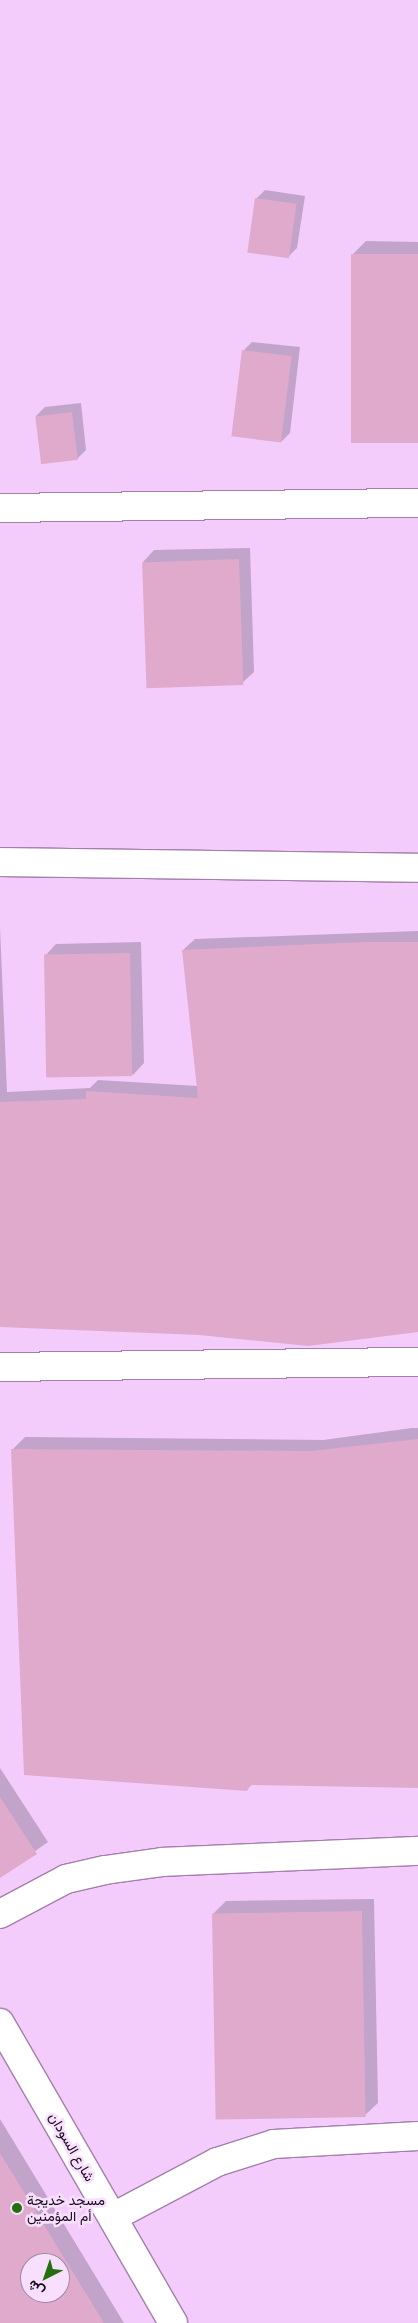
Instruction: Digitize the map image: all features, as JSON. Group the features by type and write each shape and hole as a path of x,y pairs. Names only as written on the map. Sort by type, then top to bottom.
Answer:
{"street":[{"path":"0,508 418,503"},
{"path":"0,862 418,868"},
{"path":"0,1366 418,1362"},
{"path":"0,1914 66,1879 105,1870 163,1862 418,1851"},
{"name":"شارع السودان","path":"0,2023 174,2323"},
{"path":"113,2217 217,2162 274,2144 418,2136"}],"building":[{"path":"255,198 297,204 289,258 247,252"},
{"path":"351,254 418,254 418,443 351,443"},
{"path":"242,350 292,356 281,442 231,436"},
{"path":"72,412 78,460 41,464 35,417"},
{"path":"239,559 243,685 146,688 142,562"},
{"path":"365,942 418,942 418,1332 308,1346 199,1335 0,1327 0,1102 86,1099 86,1091 198,1098 182,950"},
{"path":"130,953 132,1076 46,1077 44,955"},
{"path":"418,1439 418,1788 250,1785 247,1791 24,1775 11,1449 311,1451"},
{"path":"0,1797 37,1854 0,1878"},
{"path":"362,1911 366,2117 216,2120 212,1914"},
{"name":"مسجد خديجة أم المؤمنين","path":"0,2153 61,2253 20,2253 20,2303 70,2303 70,2267 104,2323 0,2323"}],"place":[{"name":"مسجد خديجة أم المؤمنين","path":"17,2208"}]}
